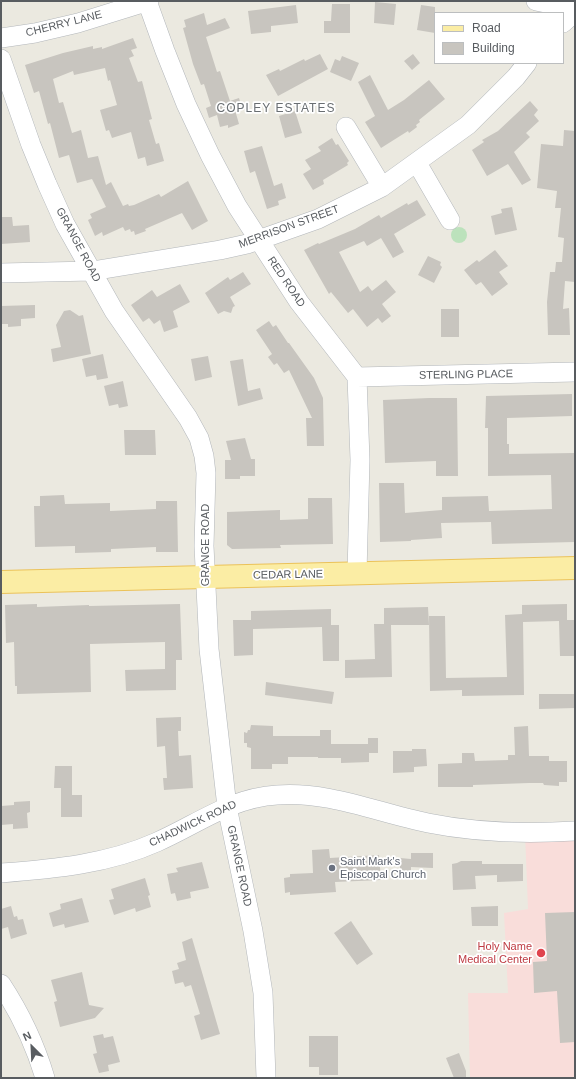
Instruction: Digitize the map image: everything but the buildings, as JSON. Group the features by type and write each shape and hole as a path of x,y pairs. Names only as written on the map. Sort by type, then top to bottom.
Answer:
{"main road":[{"name":"CEDAR LANE","path":"1,582 575,568"}],"street":[{"name":"CHERRY LANE","path":"1,38 35,33 78,23 148,1"},
{"name":"RED ROAD","path":"148,1 164,51 186,104 210,156 237,206 299,302 357,377"},
{"path":"536,1 575,10 564,22"},
{"name":"GRANGE ROAD","path":"1,59 31,145 65,224 114,311 188,418 199,438 205,461 204,546 208,648 227,807 253,931 263,993 266,1078"},
{"name":"MERRISON STREET","path":"1,273 92,271 220,250 247,244 318,219 382,186 417,163 468,125 516,77 526,64"},
{"path":"346,127 382,186"},
{"path":"417,163 450,220"},
{"name":"STERLING PLACE","path":"357,377 575,372"},
{"path":"357,377 360,460 357,573"},
{"name":"CHADWICK ROAD","path":"1,873 33,871 75,865 117,856 157,842 227,807 256,798 277,795 299,795 350,802 426,822 466,830 498,833 575,831"},
{"path":"1,984 26,1028 39,1057 45,1078"}],"shaded area":[{"name":"Holy Name Medical Center","path":"575,831 575,1078 470,1078 468,993 508,993 504,913 528,909 525,833"}],"green space":[{"path":"456,227 462,227 467,232 465,241 462,243 456,243 451,238 451,232"}],"place":[{"name":"Saint Mark's Episcopal Church","path":"332,868"},
{"name":"Holy Name Medical Center","path":"541,953"}],"district":[{"name":"COPLEY ESTATES","path":"276,109"}]}
